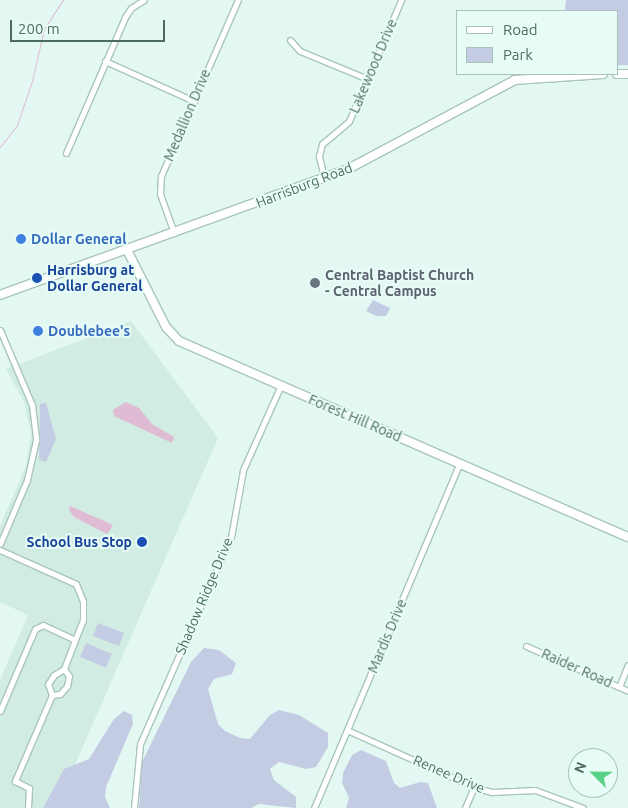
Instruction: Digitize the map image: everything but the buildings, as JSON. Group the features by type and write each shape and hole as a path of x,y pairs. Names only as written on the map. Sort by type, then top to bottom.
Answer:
{"main road":[{"name":"Harrisburg Road","path":"0,295 324,178 412,136 502,84 527,77 578,75"},
{"name":"Forest Hill Road","path":"127,250 166,327 179,341 628,537"}],"street":[{"path":"66,153 126,13 144,0"},
{"name":"Medallion Drive","path":"174,233 160,194 160,182 238,0"},
{"name":"Lakewood Drive","path":"324,178 319,156 322,144 349,121 401,0"},
{"path":"290,40 300,51 368,79"},
{"path":"105,61 194,101"},
{"path":"0,330 32,405 36,440 27,480 0,544"},
{"name":"Shadow Ridge Drive","path":"134,808 140,744 231,537 243,470 281,385"},
{"name":"Mardis Drive","path":"314,808 460,463"},
{"path":"0,550 76,584 83,601 83,620 64,669 54,675 48,684 52,695 15,781 30,788 28,808"},
{"path":"0,711 35,629 43,625 75,640"},
{"name":"Raider Road","path":"526,646 628,691"},
{"path":"618,687 628,665"},
{"path":"52,695 60,694 67,686 69,676 64,669"},
{"name":"Renee Drive","path":"347,730 474,787 492,792 536,790 583,808"},
{"path":"465,808 474,787"}],"shaded area":[{"path":"131,321 218,438 56,808 0,808 0,680 28,615 0,602 0,526 26,466 31,433 24,402 6,369"},
{"path":"126,402 139,408 152,424 174,437 172,443 114,416 113,410"},
{"path":"70,506 113,525 107,534 74,517 69,510"}],"green space":[{"path":"566,0 628,0 628,65 618,65 618,10 565,10"},
{"path":"373,300 390,308 386,316 376,316 366,311"},
{"path":"46,403 56,439 46,462 39,460 40,404"},
{"path":"98,623 124,633 119,646 93,636"},
{"path":"86,643 112,654 106,668 80,657"},
{"path":"204,648 219,650 236,663 232,674 214,679 208,689 218,724 225,731 240,738 250,739 270,715 279,710 299,715 328,733 328,747 316,767 306,769 279,762 270,769 274,780 296,797 296,808 259,804 251,808 139,808 142,762 191,662"},
{"path":"124,711 132,715 133,724 106,787 105,797 110,808 43,808 64,769 89,759 114,719"},
{"path":"361,750 386,761 394,783 400,788 420,782 428,783 437,808 346,808 349,798 342,783 343,773 352,755"}],"waterway":[{"path":"0,147 17,125 32,81 44,29 63,0"}],"place":[{"name":"Dollar General","path":"21,239"},
{"name":"Harrisburg at Dollar General","path":"37,278"},
{"name":"Central Baptist Church - Central Campus","path":"315,283"},
{"name":"Doublebee's","path":"38,331"},
{"name":"School Bus Stop","path":"142,542"}]}
